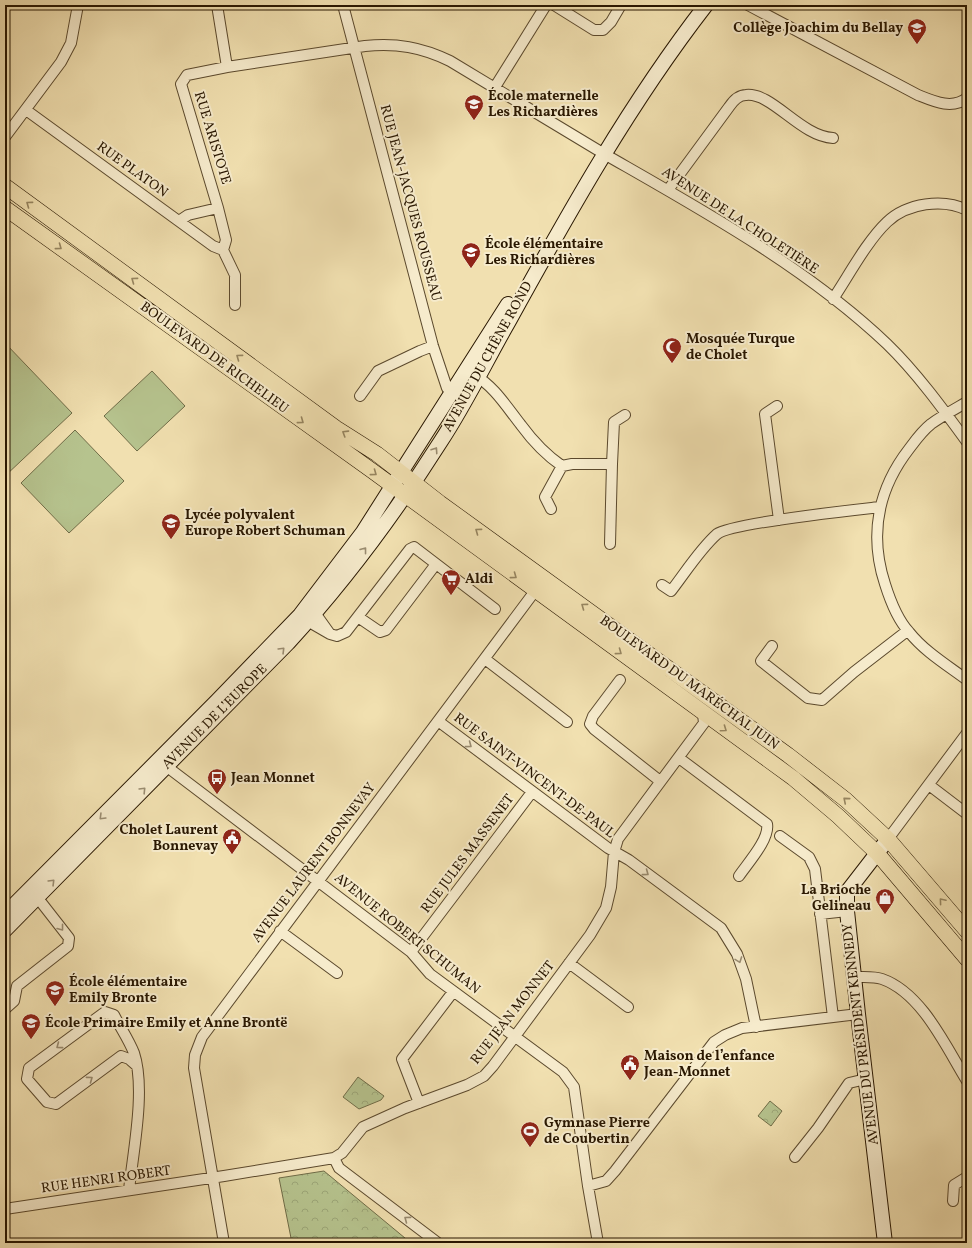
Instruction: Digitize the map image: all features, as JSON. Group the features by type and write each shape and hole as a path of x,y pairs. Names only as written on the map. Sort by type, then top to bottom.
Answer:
{"main road":[{"name":"AVENUE DU CHÊNE ROND","path":"379,505 452,391 472,373 605,154 652,80 706,5"},
{"name":"BOULEVARD DE RICHELIEU","path":"5,186 336,428 387,462 396,479"},
{"name":"BOULEVARD DE RICHELIEU","path":"5,208 396,479 409,489 422,509"},
{"name":"AVENUE DU CHÊNE ROND","path":"409,489 442,440 466,398 472,373"},
{"name":"AVENUE DE L’EUROPE","path":"5,914 162,764 311,617 387,520 409,489"},
{"name":"BOULEVARD DU MARÉCHAL JUIN","path":"409,489 788,755 846,800 888,839 967,931"},
{"name":"AVENUE DE L’EUROPE","path":"5,930 162,764 318,593 363,532 379,505"},
{"name":"BOULEVARD DU MARÉCHAL JUIN","path":"422,509 793,778 838,816 878,853 967,959"},
{"name":"AVENUE DU PRÉSIDENT KENNEDY","path":"885,1243 858,1014 847,911 847,892 888,839"}],"street":[{"path":"5,137 61,62 71,43 78,5"},
{"path":"217,5 227,67"},
{"name":"RUE JEAN-JACQUES ROUSSEAU","path":"343,5 433,346 447,388 452,391"},
{"path":"495,87 546,5"},
{"path":"554,5 594,30 603,30 611,22 621,5"},
{"path":"748,5 918,95 937,102 951,104 967,98"},
{"name":"RUE ARISTOTE","path":"236,305 235,275 223,250 226,240 218,208 181,84 187,75 227,67 380,44 411,46 431,51 495,87"},
{"name":"AVENUE DE LA CHOLETIÈRE","path":"495,87 605,154 668,190 782,262 833,299 887,344 967,442"},
{"path":"668,190 729,107 739,97 746,94 761,98 807,130 817,135 833,138"},
{"name":"RUE PLATON","path":"26,110 213,246 223,250"},
{"path":"833,299 860,256 888,221 910,208 938,203 960,207 967,210"},
{"path":"179,221 188,215 218,208"},
{"path":"360,396 378,371 433,346"},
{"path":"472,373 492,388 522,427 550,458 562,466 572,464 612,464"},
{"path":"452,391 466,398"},
{"path":"967,402 930,425 898,463 880,507 877,546 881,572 890,601 907,631 925,650 967,680"},
{"path":"777,406 765,414 778,520"},
{"path":"610,544 614,422 626,415"},
{"path":"551,509 545,497 562,466"},
{"path":"662,584 671,591 718,533 728,529 778,520 880,507"},
{"path":"318,593 316,602 304,619 311,617 330,634 337,636 346,632 410,549 414,547 495,609"},
{"path":"358,617 380,632 386,630 436,564"},
{"name":"AVENUE LAURENT BONNEVAY","path":"224,1243 194,1068 196,1054 202,1037 280,930 535,591"},
{"path":"772,646 761,661 808,698 822,700 854,672 907,631"},
{"path":"485,659 567,722"},
{"path":"620,680 593,716 590,724 594,729 660,781"},
{"name":"RUE JEAN MONNET","path":"334,1158 342,1153 363,1127 419,1103 467,1085 484,1076 493,1066 590,935 606,908 611,887 614,852 618,839 704,723 703,714"},
{"name":"RUE SAINT-VINCENT-DE-PAUL","path":"438,721 614,852 629,860 721,928 737,954 746,979 756,1027"},
{"path":"888,839 967,733"},
{"path":"679,758 767,824 768,829 763,841 739,876"},
{"name":"AVENUE ROBERT SCHUMAN","path":"162,764 318,880 411,952 430,974 453,992 563,1072 574,1087 588,1186 598,1243"},
{"path":"929,785 967,814"},
{"name":"RUE JULES MASSENET","path":"411,952 532,792"},
{"path":"780,836 812,862 815,869 833,1017"},
{"path":"5,1008 14,1001 16,986 68,946 70,938 37,897"},
{"path":"820,914 847,911"},
{"path":"280,930 337,973"},
{"path":"569,963 628,1007"},
{"path":"855,977 881,978 896,985 914,1000 933,1025 967,1080"},
{"path":"419,1103 402,1060 453,992"},
{"path":"129,1190 138,1104 136,1066 134,1053 114,1015 105,1012 29,1068 28,1079 47,1102 56,1104 121,1056 129,1059 136,1066"},
{"path":"588,1186 606,1181 615,1171 714,1042 725,1035 742,1028 858,1014"},
{"path":"795,1157 818,1128 849,1083 866,1079"},
{"path":"212,1178 334,1158 339,1168 438,1243"},
{"path":"953,1201 954,1184 967,1177"},
{"name":"RUE HENRI ROBERT","path":"5,1209 212,1178"}],"green space":[{"path":"5,343 72,413 5,476"},
{"path":"152,371 185,406 137,451 104,416"},
{"path":"75,430 124,481 69,533 21,483"},
{"path":"358,1077 384,1096 381,1100 359,1109 343,1097"},
{"path":"770,1101 782,1111 771,1126 758,1116"},
{"path":"324,1171 411,1243 292,1243 279,1178"}],"place":[{"name":"Collège Joachim du Bellay","path":"917,45"},
{"name":"École maternelle Les Richardières","path":"474,121"},
{"name":"École élémentaire Les Richardières","path":"471,269"},
{"name":"Mosquée Turque de Cholet","path":"672,364"},
{"name":"Lycée polyvalent Europe Robert Schuman","path":"171,540"},
{"name":"Aldi","path":"451,596"},
{"name":"Jean Monnet","path":"217,795"},
{"name":"Cholet Laurent Bonnevay","path":"232,855"},
{"name":"La Brioche Gelineau","path":"885,915"},
{"name":"École élémentaire Emily Bronte","path":"55,1007"},
{"name":"École Primaire Emily et Anne Brontë","path":"31,1040"},
{"name":"Maison de l’enfance Jean-Monnet","path":"630,1081"},
{"name":"Gymnase Pierre de Coubertin","path":"530,1148"}]}
